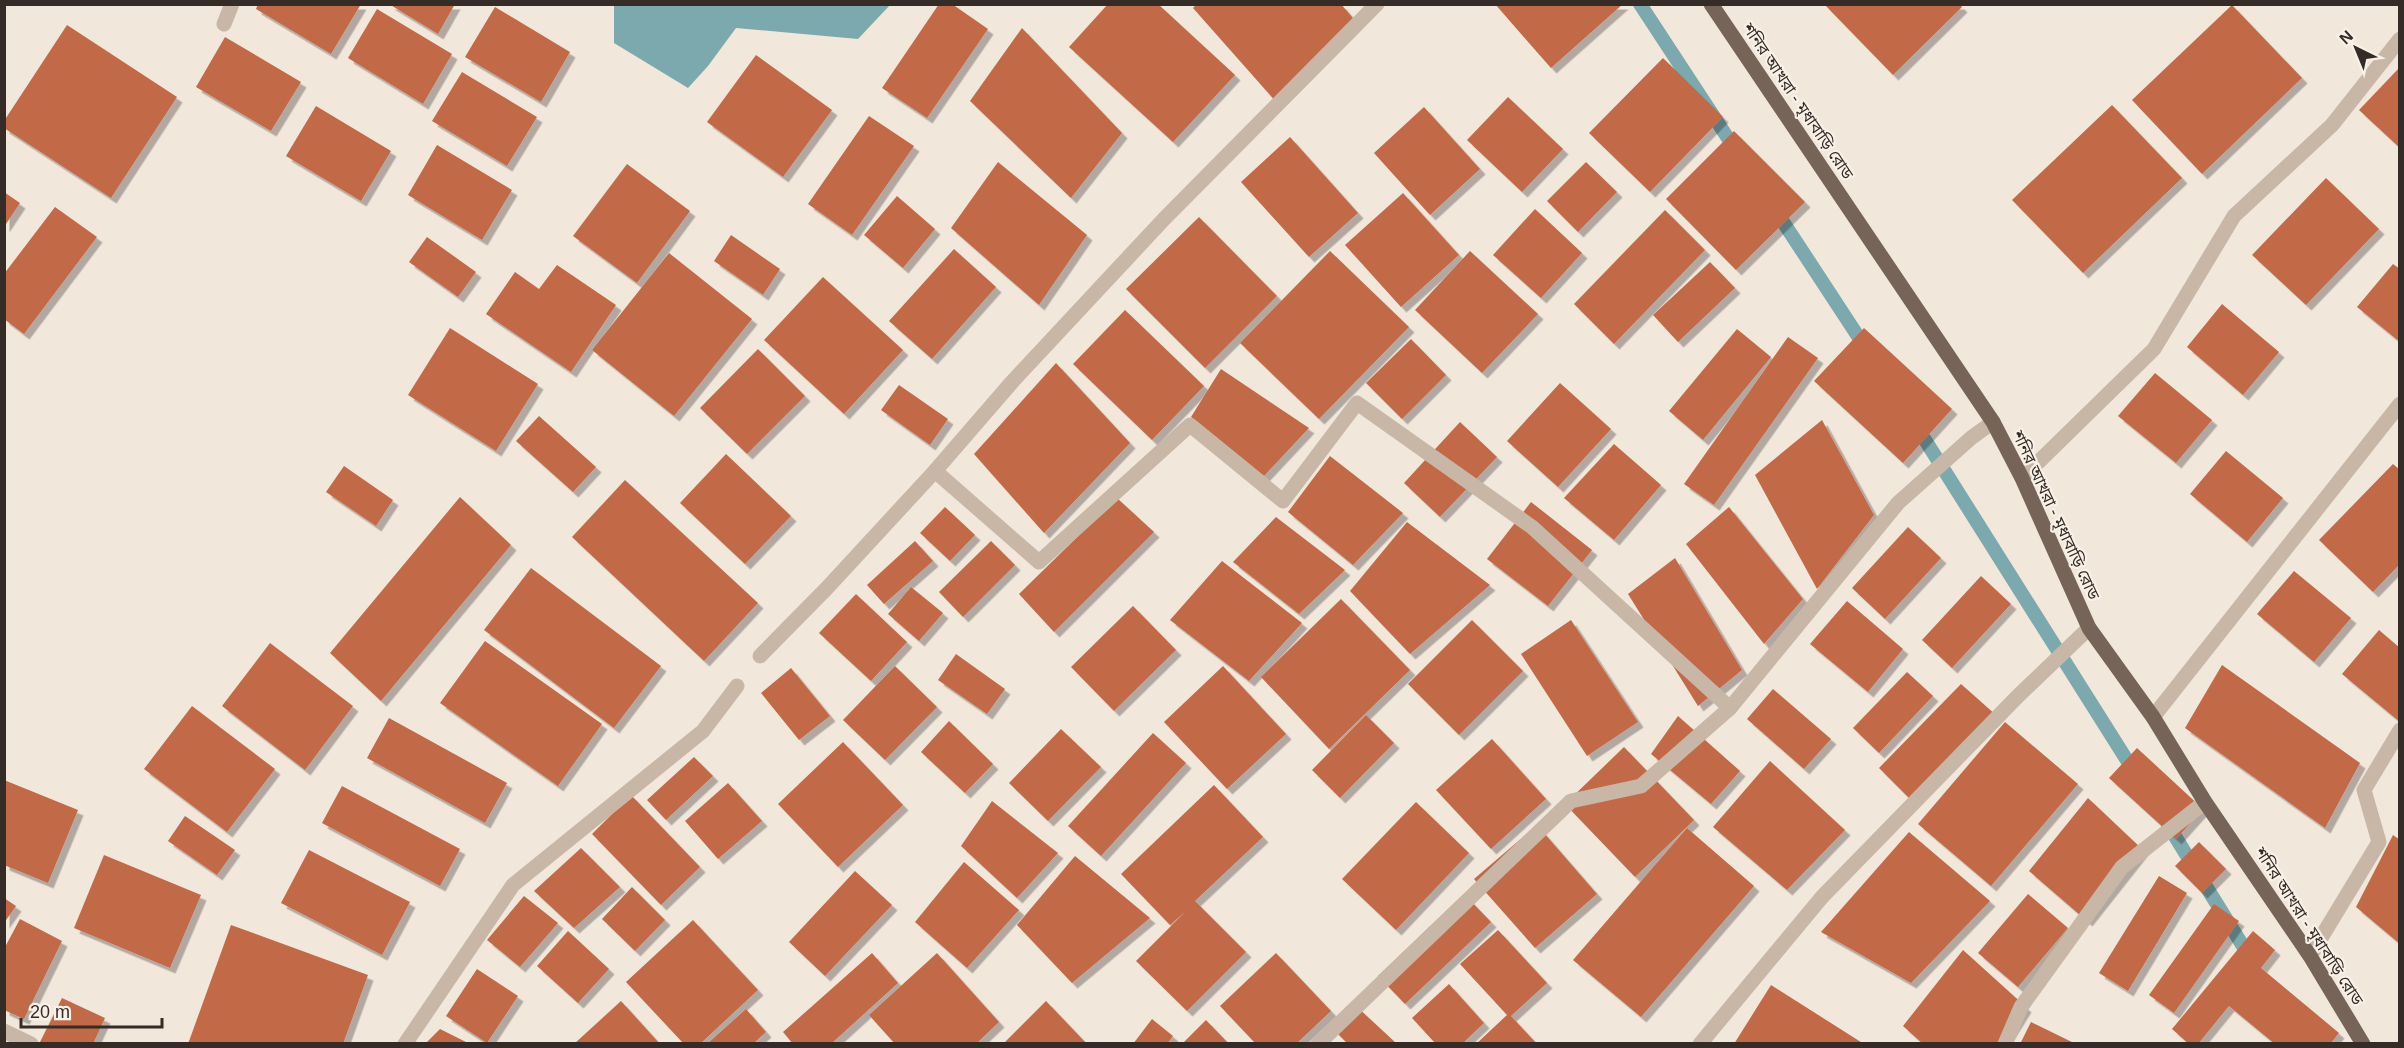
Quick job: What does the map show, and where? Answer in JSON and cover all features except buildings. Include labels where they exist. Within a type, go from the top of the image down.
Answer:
[{"type":"main road","name":"শনির আখরা - মৃধাবাড়ি রোড","points":[[1711,4],[1993,422],[2022,478],[2089,628],[2153,717],[2205,802],[2310,956],[2363,1044]]},
{"type":"street","points":[[224,24],[232,4]]},
{"type":"street","points":[[760,656],[827,588],[935,471],[1012,382],[1164,219],[1377,4]]},
{"type":"street","points":[[2022,478],[2154,349],[2234,216],[2332,125],[2400,39]]},
{"type":"street","points":[[935,471],[1039,562],[1190,425],[1283,501],[1357,403],[1532,527],[1730,708]]},
{"type":"street","points":[[2153,717],[2400,404]]},
{"type":"street","points":[[1318,1044],[1571,801],[1641,786],[1730,708],[1898,503],[1971,438],[1993,422]]},
{"type":"street","points":[[1700,1044],[1822,897],[2089,628]]},
{"type":"street","points":[[405,1044],[513,885],[703,731],[737,686]]},
{"type":"street","points":[[2310,956],[2379,842],[2364,790],[2400,730]]},
{"type":"street","points":[[2005,1044],[2021,1007],[2122,867],[2205,802]]},
{"type":"street","points":[[4,1031],[31,1044]]},
{"type":"water","points":[[614,4],[890,5],[858,39],[736,28],[708,66],[688,88],[614,43]]},
{"type":"waterway","points":[[1640,4],[1737,152]]},
{"type":"waterway","points":[[1774,208],[1867,350]]},
{"type":"waterway","points":[[1915,424],[2135,773]]},
{"type":"waterway","points":[[2168,825],[2251,959]]}]
